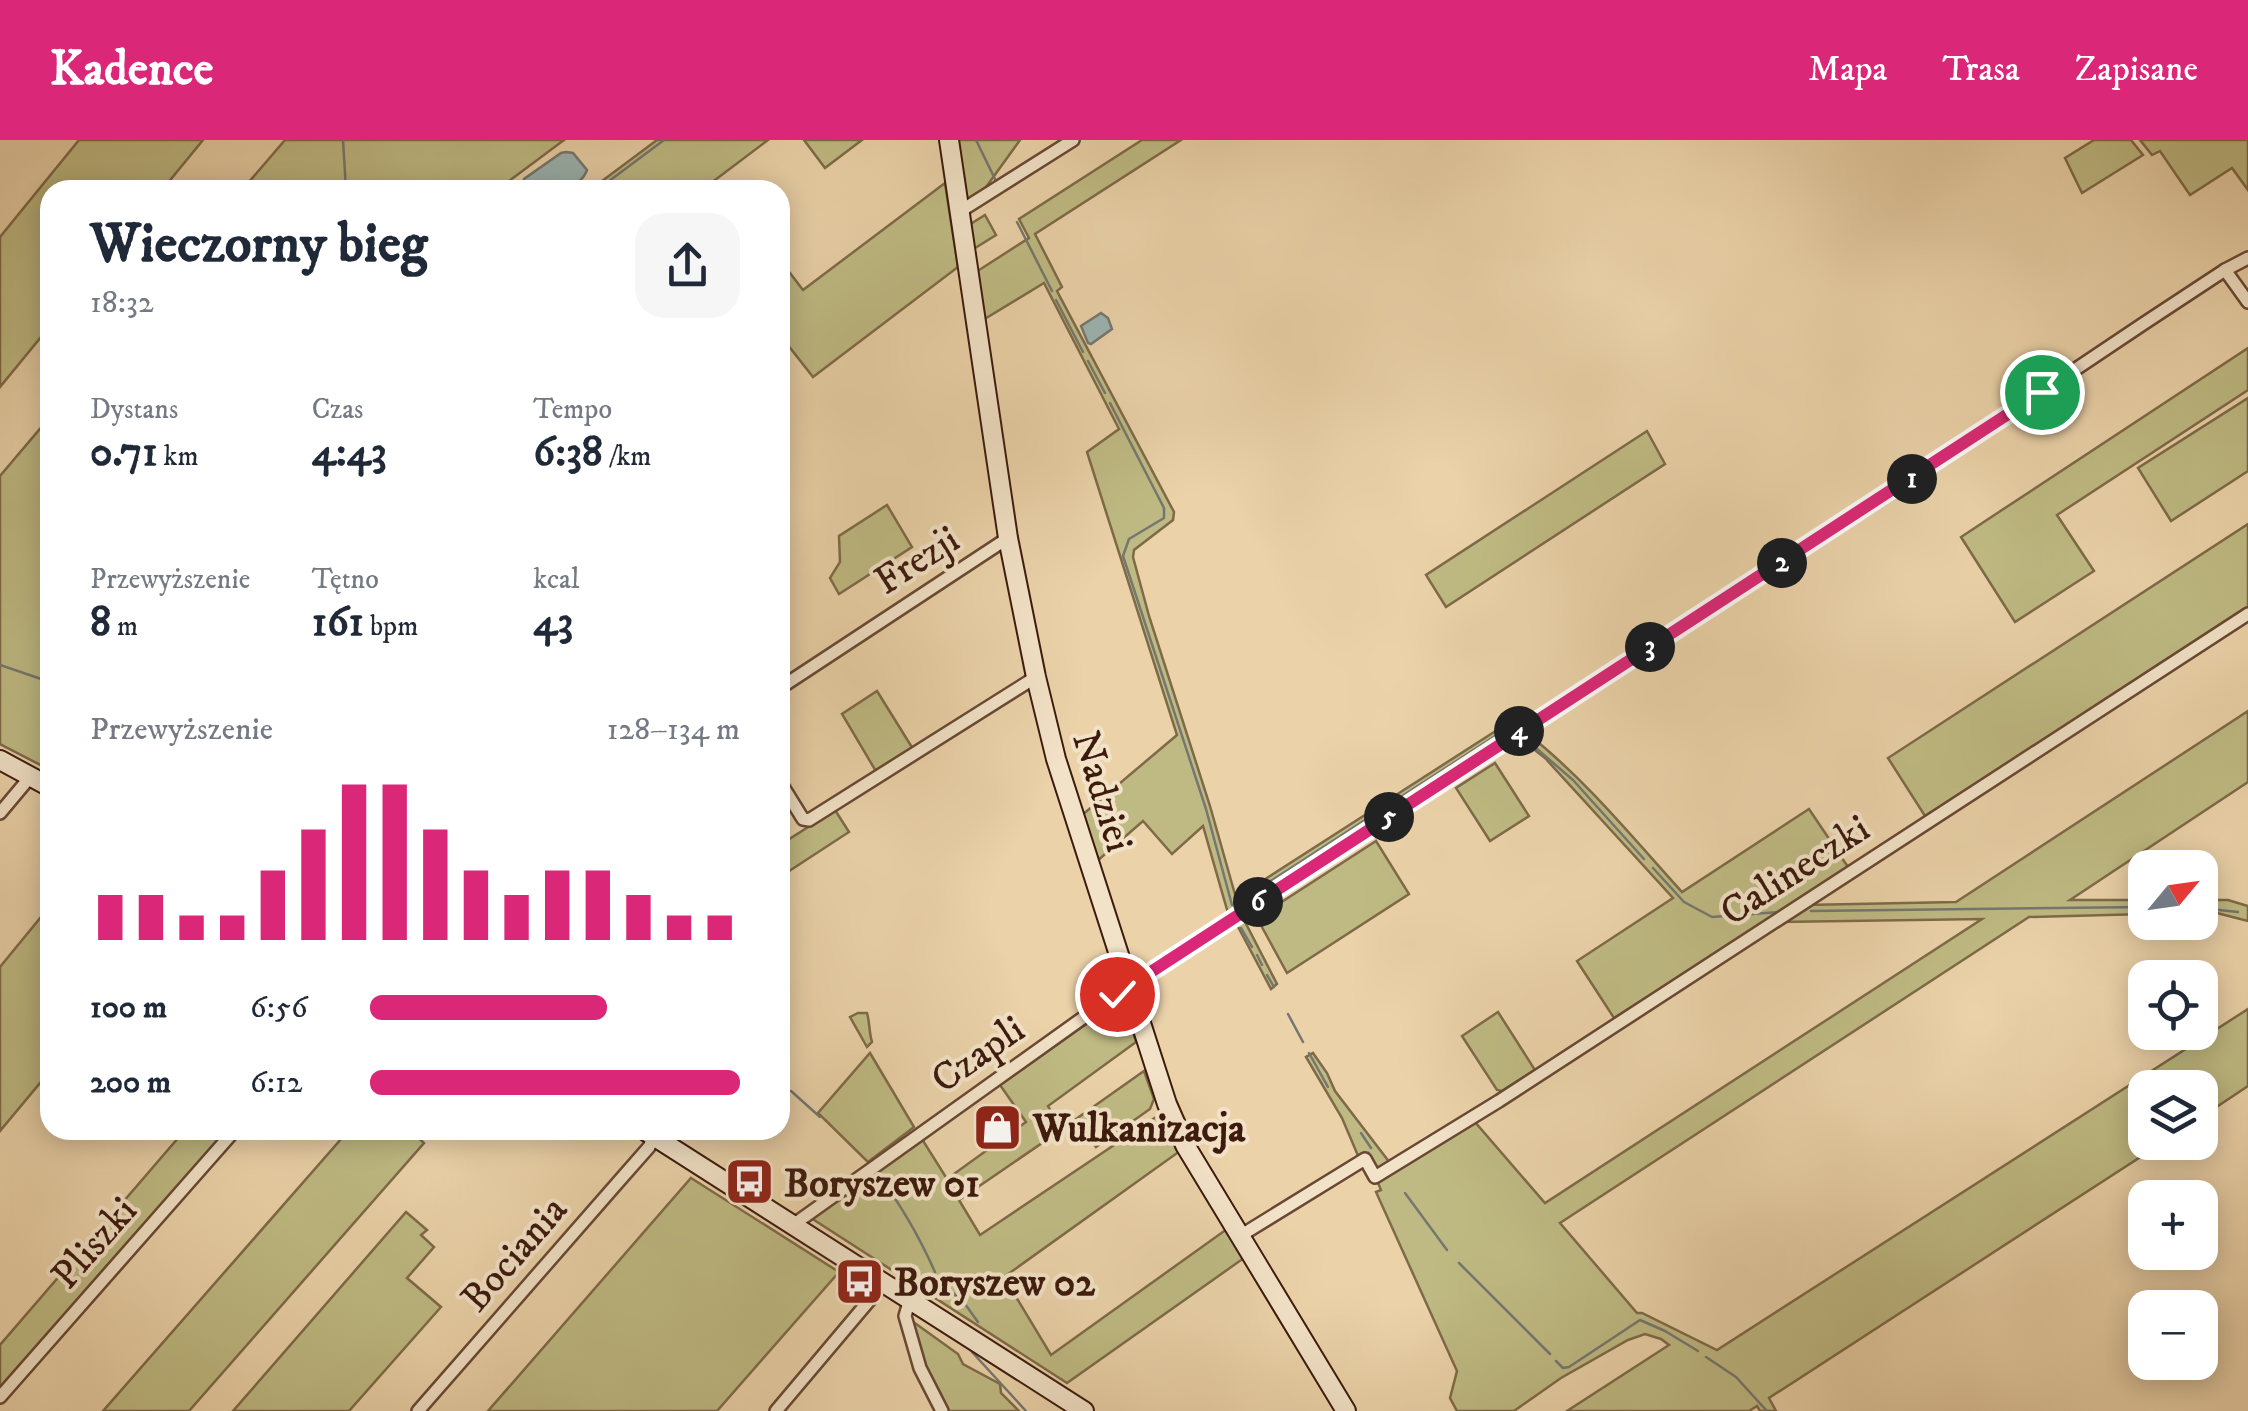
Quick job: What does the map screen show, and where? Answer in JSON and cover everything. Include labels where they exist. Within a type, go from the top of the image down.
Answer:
[{"type":"street","name":"Nadziei","points":[[949,140],[1008,538],[1056,760],[1171,1115],[1185,1145],[1346,1411]]},
{"type":"street","points":[[959,212],[1073,140]]},
{"type":"street","name":"Czapli","points":[[798,1222],[1129,985],[2248,258]]},
{"type":"street","points":[[2225,270],[2248,302]]},
{"type":"street","name":"Frezji","points":[[790,681],[1008,538]]},
{"type":"street","name":"Calineczki","points":[[1240,1236],[1365,1159],[1375,1177],[1499,1101],[2248,614]]},
{"type":"street","points":[[790,798],[803,819],[809,820],[1036,677]]},
{"type":"street","points":[[0,760],[40,781]]},
{"type":"street","points":[[0,814],[31,776]]},
{"type":"street","name":"Pliszki","points":[[0,1397],[226,1140]]},
{"type":"street","name":"Bociania","points":[[418,1411],[649,1147],[649,1140]]},
{"type":"street","points":[[661,1140],[798,1222],[884,1283],[1080,1408]]},
{"type":"street","points":[[776,1411],[884,1283]]},
{"type":"street","points":[[910,1299],[905,1316],[920,1368],[942,1411]]},
{"type":"shaded area","points":[[79,140],[203,140],[170,180],[46,180]]},
{"type":"shaded area","points":[[285,140],[564,140],[510,180],[251,180]]},
{"type":"shaded area","points":[[657,140],[768,140],[715,180],[603,180]]},
{"type":"shaded area","points":[[804,140],[862,140],[825,168]]},
{"type":"shaded area","points":[[957,140],[1020,140],[981,194],[967,204]]},
{"type":"shaded area","points":[[1142,140],[1181,140],[1035,234],[1062,287],[1057,291],[1174,512],[1173,520],[1134,550],[1133,557],[1238,905],[1228,913],[1203,826],[1172,854],[1143,821],[1096,862],[1081,816],[1177,735],[1087,452],[1119,429],[1044,283],[983,320],[976,272],[1029,238],[1019,219]]},
{"type":"shaded area","points":[[2094,140],[2131,140],[2143,155],[2082,193],[2065,158]]},
{"type":"shaded area","points":[[2140,140],[2248,140],[2248,190],[2232,168],[2190,195],[2160,151],[2152,155]]},
{"type":"shaded area","points":[[945,183],[958,267],[813,377],[790,348],[790,273],[803,290]]},
{"type":"shaded area","points":[[40,188],[40,338],[0,387],[0,237]]},
{"type":"shaded area","points":[[985,215],[996,235],[972,250],[969,225]]},
{"type":"shaded area","points":[[2248,348],[2248,390],[2057,515],[2094,571],[2015,622],[1961,537]]},
{"type":"shaded area","points":[[2248,398],[2248,471],[2171,521],[2138,468]]},
{"type":"shaded area","points":[[40,429],[40,765],[0,744],[0,476]]},
{"type":"shaded area","points":[[1647,431],[1665,464],[1446,607],[1426,575]]},
{"type":"shaded area","points":[[887,505],[912,547],[839,594],[830,578],[840,562],[839,536]]},
{"type":"shaded area","points":[[2248,524],[2248,610],[1925,816],[1888,758]]},
{"type":"shaded area","points":[[877,691],[913,749],[877,773],[842,714]]},
{"type":"shaded area","points":[[2248,711],[2248,782],[2145,850],[2128,850],[2128,862],[2070,900],[2128,900],[2128,914],[2029,917],[1560,1223],[1637,1313],[1717,1350],[2128,1086],[2128,1160],[2136,1160],[1769,1398],[1776,1411],[1760,1411],[1757,1406],[1749,1411],[1567,1411],[1669,1345],[1645,1334],[1561,1378],[1514,1411],[1457,1411],[1450,1398],[1457,1371],[1376,1192],[1381,1190],[1378,1183],[1474,1121],[1545,1203],[1982,919],[1778,922],[1804,905],[1956,902]]},
{"type":"shaded area","points":[[1505,725],[1512,726],[1248,900],[1245,892]]},
{"type":"shaded area","points":[[1528,734],[1589,790],[1682,892],[1809,809],[1850,870],[1614,1018],[1577,961],[1673,898],[1545,758],[1522,740]]},
{"type":"shaded area","points":[[1495,763],[1529,816],[1490,841],[1456,788]]},
{"type":"shaded area","points":[[835,810],[849,832],[790,870],[790,839]]},
{"type":"shaded area","points":[[1376,841],[1409,894],[1287,973],[1257,918]]},
{"type":"shaded area","points":[[2218,900],[2248,906],[2248,921],[2218,913]]},
{"type":"shaded area","points":[[40,918],[40,1083],[0,1131],[0,967]]},
{"type":"shaded area","points":[[1243,918],[1277,984],[1271,989],[1236,923]]},
{"type":"shaded area","points":[[1123,998],[1136,1042],[1048,1106],[1061,1130],[959,1200],[980,1235],[1159,1115],[1180,1151],[1004,1277],[1051,1355],[1227,1229],[1244,1258],[1067,1383],[811,1218],[922,1139],[947,1179],[1026,1122],[1000,1085]]},
{"type":"shaded area","points":[[2248,1009],[2248,1086],[2218,1106],[2218,1070],[2153,1070],[2184,1050],[2218,1050],[2218,1028]]},
{"type":"shaded area","points":[[1498,1012],[1535,1070],[1502,1091],[1497,1090],[1462,1036]]},
{"type":"shaded area","points":[[867,1013],[872,1042],[867,1047],[850,1017]]},
{"type":"shaded area","points":[[870,1053],[914,1127],[868,1162],[818,1113]]},
{"type":"shaded area","points":[[1313,1053],[1335,1091],[1390,1163],[1377,1168],[1368,1153],[1359,1158],[1342,1118],[1306,1057]]},
{"type":"shaded area","points":[[1144,1071],[1154,1099],[1150,1109],[1096,1147],[1076,1119]]},
{"type":"shaded area","points":[[176,1140],[220,1140],[0,1392],[0,1345]]},
{"type":"shaded area","points":[[340,1140],[424,1143],[189,1411],[103,1411]]},
{"type":"shaded area","points":[[691,1178],[839,1272],[717,1411],[488,1411]]},
{"type":"shaded area","points":[[406,1212],[427,1230],[421,1235],[434,1247],[407,1278],[441,1307],[349,1411],[233,1411]]},
{"type":"shaded area","points":[[912,1321],[958,1354],[963,1364],[1000,1384],[1001,1393],[1019,1411],[946,1411],[924,1364]]},
{"type":"water","points":[[561,153],[573,153],[587,170],[580,180],[524,180],[524,179]]},
{"type":"water","points":[[1101,313],[1112,329],[1088,343],[1081,326]]},
{"type":"waterway","points":[[343,140],[345,180]]},
{"type":"waterway","points":[[610,180],[664,140]]},
{"type":"waterway","points":[[976,140],[996,181]]},
{"type":"waterway","points":[[1017,222],[1052,291]]},
{"type":"waterway","points":[[1056,300],[1083,352]]},
{"type":"waterway","points":[[1088,361],[1105,393]]},
{"type":"waterway","points":[[1110,403],[1164,508],[1164,518],[1129,539],[1123,556],[1206,809],[1232,905]]},
{"type":"waterway","points":[[0,665],[40,679]]},
{"type":"waterway","points":[[1252,893],[1506,729]]},
{"type":"waterway","points":[[1529,742],[1573,780],[1644,859]]},
{"type":"waterway","points":[[1653,868],[1684,902],[1712,917],[1779,912]]},
{"type":"waterway","points":[[1811,911],[2128,907]]},
{"type":"waterway","points":[[2218,910],[2238,912]]},
{"type":"waterway","points":[[1241,928],[1252,947]]},
{"type":"waterway","points":[[1257,955],[1262,965]]},
{"type":"waterway","points":[[1267,975],[1274,987]]},
{"type":"waterway","points":[[1288,1014],[1303,1042]]},
{"type":"waterway","points":[[1309,1053],[1328,1087]]},
{"type":"waterway","points":[[791,1091],[820,1117]]},
{"type":"waterway","points":[[1361,1133],[1371,1148]]},
{"type":"waterway","points":[[876,1172],[909,1220],[935,1272]]},
{"type":"waterway","points":[[1405,1193],[1447,1250]]},
{"type":"waterway","points":[[1459,1263],[1550,1354]]},
{"type":"waterway","points":[[941,1282],[978,1322]]},
{"type":"waterway","points":[[1556,1361],[1563,1368],[1569,1367],[1640,1320],[1698,1351]]},
{"type":"waterway","points":[[972,1352],[1026,1411]]},
{"type":"waterway","points":[[1706,1357],[1736,1377],[1767,1411]]},
{"type":"place","name":"Wulkanizacja","points":[[998,1127]]},
{"type":"place","name":"Boryszew 01","points":[[749,1182]]},
{"type":"place","name":"Boryszew 02","points":[[859,1281]]},
{"type":"route","points":[[1117,994],[2042,392]]}]
